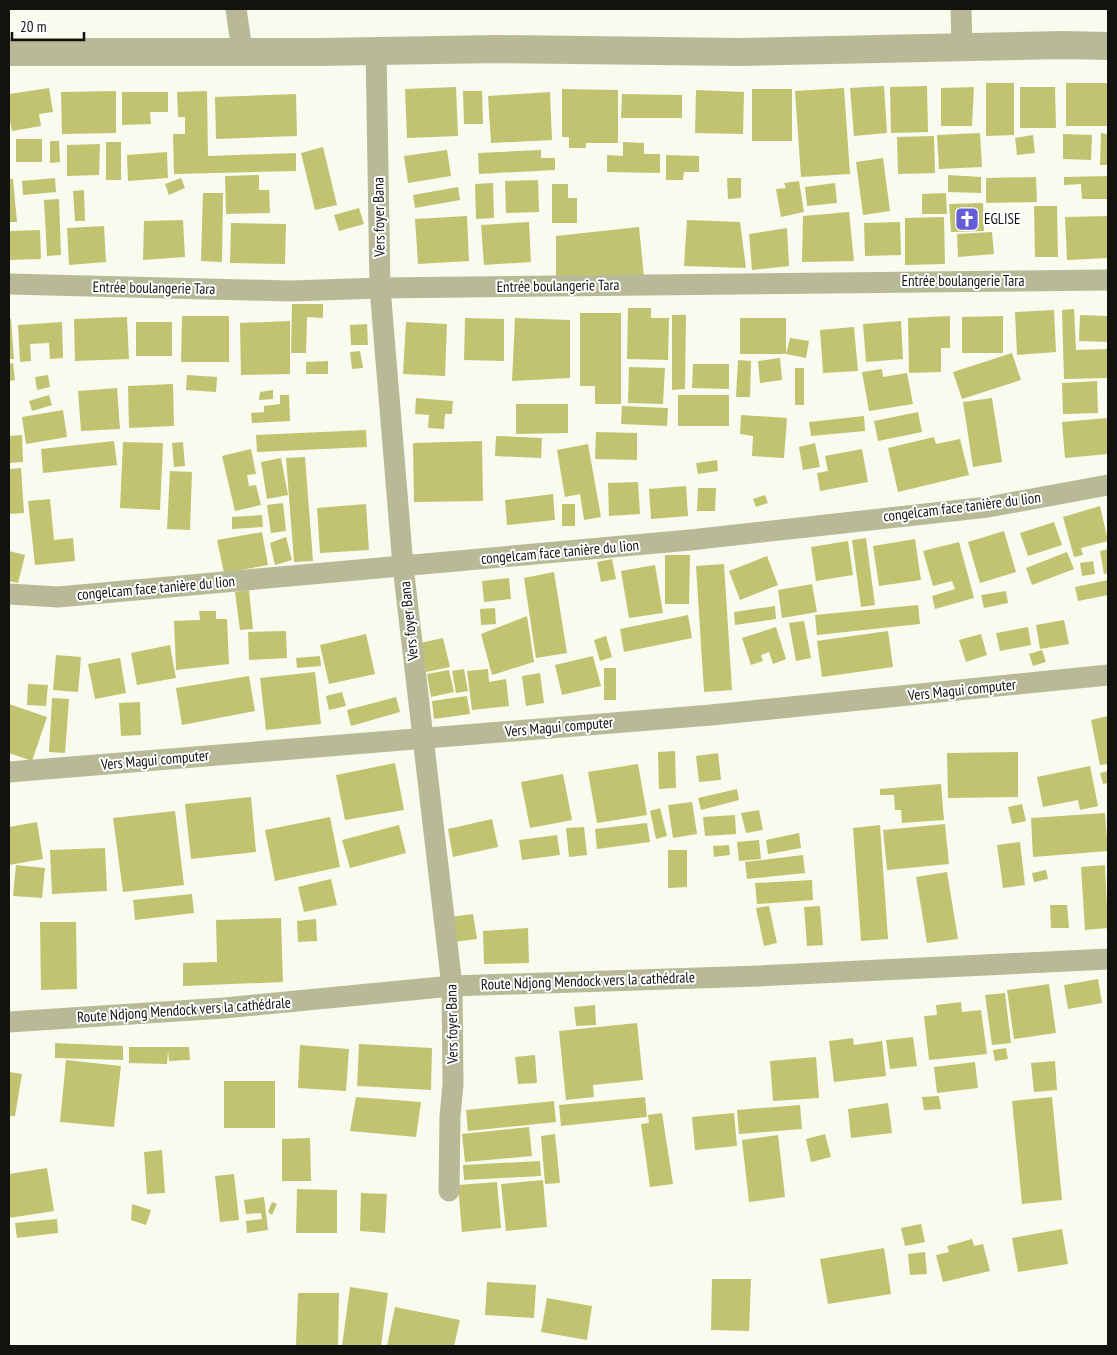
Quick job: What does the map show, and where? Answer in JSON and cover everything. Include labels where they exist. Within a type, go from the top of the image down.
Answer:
[{"type":"street","points":[[236,9],[242,50]]},
{"type":"street","points":[[961,9],[962,47]]},
{"type":"street","points":[[9,52],[242,50],[319,52],[376,50],[740,52],[1108,46]]},
{"type":"street","name":"Vers foyer Bana","points":[[376,50],[380,288],[403,566],[452,986],[453,1084],[450,1116],[449,1191]]},
{"type":"street","name":"Entrée boulangerie Tara","points":[[9,284],[290,291],[380,288],[1108,280]]},
{"type":"street","name":"congelcam face tanière du lion","points":[[9,594],[58,597],[690,540],[988,507],[1108,485]]},
{"type":"street","name":"Vers Magui computer","points":[[9,772],[711,715],[1108,675]]},
{"type":"street","name":"Route Ndjong Mendock vers la cathédrale","points":[[9,1022],[224,1008],[452,986],[979,967],[1108,959]]},
{"type":"building","points":[[986,83],[1014,83],[1014,135],[986,136]]},
{"type":"building","points":[[1066,83],[1108,83],[1108,126],[1066,126]]},
{"type":"building","points":[[884,86],[887,133],[854,136],[850,88]]},
{"type":"building","points":[[927,86],[928,132],[891,133],[890,87]]},
{"type":"building","points":[[456,87],[458,136],[407,138],[405,89]]},
{"type":"building","points":[[974,87],[972,126],[941,126],[941,88]]},
{"type":"building","points":[[1020,87],[1055,87],[1056,128],[1020,128]]},
{"type":"building","points":[[49,88],[53,112],[39,114],[41,126],[12,131],[9,116],[9,94]]},
{"type":"building","points":[[844,88],[850,174],[801,177],[795,91]]},
{"type":"building","points":[[562,89],[618,90],[618,143],[586,143],[586,148],[569,148],[569,137],[562,137]]},
{"type":"building","points":[[752,89],[792,89],[792,141],[752,141]]},
{"type":"building","points":[[696,90],[744,92],[743,134],[695,133]]},
{"type":"building","points":[[116,91],[116,133],[62,134],[61,92]]},
{"type":"building","points":[[207,91],[208,156],[296,153],[296,171],[174,174],[173,134],[185,134],[185,117],[178,117],[177,92]]},
{"type":"building","points":[[463,91],[482,91],[483,124],[464,124]]},
{"type":"building","points":[[122,92],[168,92],[168,112],[150,112],[151,124],[122,125]]},
{"type":"building","points":[[550,92],[552,140],[491,143],[488,96]]},
{"type":"building","points":[[296,94],[297,136],[216,139],[215,97]]},
{"type":"building","points":[[622,94],[682,95],[682,118],[621,118]]},
{"type":"building","points":[[980,133],[982,167],[939,169],[937,135]]},
{"type":"building","points":[[1101,133],[1108,134],[1108,165],[1100,165]]},
{"type":"building","points":[[1063,134],[1092,135],[1091,160],[1063,159]]},
{"type":"building","points":[[1033,135],[1035,153],[1017,155],[1015,138]]},
{"type":"building","points":[[934,136],[935,173],[898,174],[897,137]]},
{"type":"building","points":[[16,139],[42,139],[42,162],[16,162]]},
{"type":"building","points":[[50,141],[59,141],[60,162],[50,163]]},
{"type":"building","points":[[106,142],[121,142],[121,180],[106,180]]},
{"type":"building","points":[[623,142],[644,143],[644,154],[660,154],[660,173],[607,172],[607,155],[623,156]]},
{"type":"building","points":[[100,144],[99,175],[67,176],[67,145]]},
{"type":"building","points":[[323,147],[337,205],[315,210],[301,153]]},
{"type":"building","points":[[447,150],[451,176],[408,183],[404,156]]},
{"type":"building","points":[[541,150],[541,158],[555,158],[555,170],[479,174],[478,153]]},
{"type":"building","points":[[167,152],[168,178],[128,181],[127,155]]},
{"type":"building","points":[[666,155],[699,156],[699,172],[684,172],[683,180],[666,180]]},
{"type":"building","points":[[883,158],[890,211],[863,215],[856,162]]},
{"type":"building","points":[[259,175],[259,190],[269,190],[270,213],[226,214],[225,176]]},
{"type":"building","points":[[948,175],[981,177],[981,193],[948,192]]},
{"type":"building","points":[[1108,176],[1108,199],[1082,199],[1081,184],[1064,185],[1064,177]]},
{"type":"building","points":[[1036,177],[1037,202],[986,203],[986,178]]},
{"type":"building","points":[[55,178],[56,192],[23,195],[22,181]]},
{"type":"building","points":[[181,178],[185,188],[169,195],[165,184]]},
{"type":"building","points":[[727,178],[741,178],[741,198],[728,199]]},
{"type":"building","points":[[9,179],[13,179],[17,222],[9,222]]},
{"type":"building","points":[[538,180],[539,212],[506,213],[505,181]]},
{"type":"building","points":[[799,181],[804,212],[781,217],[776,189],[786,188],[784,183]]},
{"type":"building","points":[[493,183],[494,218],[476,219],[475,184]]},
{"type":"building","points":[[835,183],[837,203],[807,206],[805,187]]},
{"type":"building","points":[[552,184],[568,184],[568,198],[577,198],[577,223],[552,223]]},
{"type":"building","points":[[458,187],[460,200],[415,208],[413,195]]},
{"type":"building","points":[[84,190],[85,221],[75,221],[73,191]]},
{"type":"building","points":[[203,193],[223,193],[222,262],[201,261]]},
{"type":"building","points":[[946,193],[947,214],[922,214],[922,194]]},
{"type":"building","points":[[59,199],[61,255],[47,256],[44,200]]},
{"type":"building","name":"EGLISE","points":[[983,203],[984,231],[951,232],[949,204]]},
{"type":"building","points":[[1034,206],[1057,206],[1058,257],[1035,257]]},
{"type":"building","points":[[359,208],[364,224],[339,231],[334,215]]},
{"type":"building","points":[[849,212],[854,261],[802,262],[803,216]]},
{"type":"building","points":[[467,216],[469,261],[418,264],[415,219]]},
{"type":"building","points":[[1108,216],[1108,258],[1067,260],[1065,217]]},
{"type":"building","points":[[944,217],[945,264],[905,265],[905,218]]},
{"type":"building","points":[[183,220],[185,257],[143,260],[144,221]]},
{"type":"building","points":[[687,220],[740,222],[746,268],[684,266]]},
{"type":"building","points":[[529,222],[531,262],[484,265],[481,225]]},
{"type":"building","points":[[900,222],[901,255],[865,256],[864,223]]},
{"type":"building","points":[[231,223],[286,224],[285,264],[230,263]]},
{"type":"building","points":[[104,226],[106,262],[69,265],[67,228]]},
{"type":"building","points":[[639,227],[644,277],[556,279],[556,236]]},
{"type":"building","points":[[787,228],[789,266],[752,270],[749,234]]},
{"type":"building","points":[[40,230],[41,259],[9,260],[9,231]]},
{"type":"building","points":[[992,232],[994,254],[958,257],[957,234]]},
{"type":"building","points":[[292,304],[323,304],[323,318],[307,317],[306,353],[291,353]]},
{"type":"building","points":[[628,308],[651,308],[651,318],[669,318],[668,360],[627,359]]},
{"type":"building","points":[[1074,309],[1076,350],[1108,349],[1108,378],[1064,379],[1062,310]]},
{"type":"building","points":[[1054,310],[1056,352],[1017,355],[1015,312]]},
{"type":"building","points":[[580,313],[621,313],[621,404],[595,404],[595,386],[580,386]]},
{"type":"building","points":[[672,315],[686,315],[685,389],[672,390]]},
{"type":"building","points":[[1080,315],[1108,316],[1108,342],[1079,341]]},
{"type":"building","points":[[182,316],[229,316],[229,362],[181,362]]},
{"type":"building","points":[[950,316],[950,348],[941,348],[941,372],[909,373],[908,318]]},
{"type":"building","points":[[1003,316],[1003,353],[962,353],[962,317]]},
{"type":"building","points":[[127,317],[129,359],[75,361],[74,319]]},
{"type":"building","points":[[465,318],[504,319],[504,361],[464,360]]},
{"type":"building","points":[[515,318],[570,320],[570,378],[512,381]]},
{"type":"building","points":[[740,318],[786,318],[786,354],[740,354]]},
{"type":"building","points":[[9,319],[11,319],[14,359],[9,359]]},
{"type":"building","points":[[290,321],[290,374],[241,375],[240,323]]},
{"type":"building","points":[[901,321],[903,359],[866,362],[863,324]]},
{"type":"building","points":[[62,322],[63,358],[50,359],[49,343],[30,344],[31,361],[20,362],[18,325]]},
{"type":"building","points":[[136,322],[172,322],[172,356],[136,356]]},
{"type":"building","points":[[406,322],[447,324],[445,376],[403,374]]},
{"type":"building","points":[[367,324],[368,345],[351,345],[350,325]]},
{"type":"building","points":[[854,327],[858,371],[823,373],[820,330]]},
{"type":"building","points":[[790,338],[809,341],[806,358],[786,354]]},
{"type":"building","points":[[360,351],[363,368],[352,369],[350,352]]},
{"type":"building","points":[[1012,353],[1021,380],[962,399],[953,372]]},
{"type":"building","points":[[780,358],[782,380],[760,383],[758,361]]},
{"type":"building","points":[[738,360],[751,361],[750,397],[736,397]]},
{"type":"building","points":[[328,361],[328,374],[306,374],[306,362]]},
{"type":"building","points":[[13,363],[15,380],[9,381],[9,364]]},
{"type":"building","points":[[693,364],[729,364],[729,389],[692,388]]},
{"type":"building","points":[[629,367],[665,368],[663,404],[628,403]]},
{"type":"building","points":[[795,368],[804,368],[804,405],[795,405]]},
{"type":"building","points":[[882,369],[883,377],[907,373],[913,404],[869,411],[862,372]]},
{"type":"building","points":[[48,375],[50,387],[37,390],[35,377]]},
{"type":"building","points":[[187,375],[217,377],[216,392],[186,390]]},
{"type":"building","points":[[1097,381],[1098,413],[1063,414],[1062,383]]},
{"type":"building","points":[[173,384],[174,426],[129,428],[128,386]]},
{"type":"building","points":[[117,388],[120,429],[81,431],[78,391]]},
{"type":"building","points":[[273,390],[273,399],[259,400],[260,392]]},
{"type":"building","points":[[49,395],[52,405],[32,411],[29,401]]},
{"type":"building","points":[[280,395],[289,395],[290,421],[252,423],[251,413],[264,412],[264,406],[280,404]]},
{"type":"building","points":[[678,395],[729,395],[729,426],[678,426]]},
{"type":"building","points":[[416,398],[453,401],[452,414],[445,414],[444,429],[428,428],[429,415],[415,414]]},
{"type":"building","points":[[992,398],[1002,462],[973,467],[963,402]]},
{"type":"building","points":[[516,404],[568,404],[568,433],[516,434]]},
{"type":"building","points":[[622,406],[668,408],[667,426],[621,424]]},
{"type":"building","points":[[63,410],[67,437],[26,444],[22,417]]},
{"type":"building","points":[[918,412],[922,432],[878,441],[874,421]]},
{"type":"building","points":[[741,415],[787,418],[784,458],[752,456],[753,436],[740,434]]},
{"type":"building","points":[[864,416],[865,431],[811,436],[809,422]]},
{"type":"building","points":[[1108,418],[1108,454],[1065,458],[1062,422]]},
{"type":"building","points":[[366,430],[367,447],[257,452],[256,435]]},
{"type":"building","points":[[596,432],[637,433],[637,460],[595,459]]},
{"type":"building","points":[[22,435],[23,462],[9,463],[9,436]]},
{"type":"building","points":[[496,436],[542,438],[541,458],[495,456]]},
{"type":"building","points":[[934,437],[936,444],[960,439],[969,475],[898,492],[888,448]]},
{"type":"building","points":[[114,441],[117,465],[43,473],[41,449]]},
{"type":"building","points":[[482,441],[483,501],[414,502],[413,443]]},
{"type":"building","points":[[123,442],[163,443],[160,510],[120,508]]},
{"type":"building","points":[[183,442],[185,466],[174,467],[172,443]]},
{"type":"building","points":[[815,443],[820,467],[803,470],[799,447]]},
{"type":"building","points":[[588,444],[601,517],[584,520],[580,494],[565,497],[557,450]]},
{"type":"building","points":[[251,449],[256,474],[247,475],[249,486],[256,485],[261,505],[235,511],[222,456]]},
{"type":"building","points":[[862,449],[868,482],[820,491],[817,473],[828,471],[825,456]]},
{"type":"building","points":[[305,457],[313,561],[294,562],[286,458]]},
{"type":"building","points":[[281,458],[288,495],[267,499],[261,462]]},
{"type":"building","points":[[717,460],[718,471],[698,474],[696,463]]},
{"type":"building","points":[[21,468],[24,513],[9,514],[9,469]]},
{"type":"building","points":[[170,471],[192,472],[190,530],[167,529]]},
{"type":"building","points":[[638,482],[640,514],[609,516],[608,483]]},
{"type":"building","points":[[686,486],[688,516],[651,519],[649,489]]},
{"type":"building","points":[[698,488],[716,488],[715,511],[697,511]]},
{"type":"building","points":[[553,494],[555,520],[507,525],[505,500]]},
{"type":"building","points":[[765,495],[768,503],[756,507],[753,499]]},
{"type":"building","points":[[50,499],[54,540],[73,538],[75,561],[35,565],[28,501]]},
{"type":"building","points":[[283,503],[286,531],[271,533],[267,505]]},
{"type":"building","points":[[366,504],[369,550],[320,553],[317,508]]},
{"type":"building","points":[[562,504],[575,504],[575,526],[562,526]]},
{"type":"building","points":[[1100,506],[1108,541],[1081,548],[1083,555],[1074,557],[1063,517]]},
{"type":"building","points":[[262,515],[263,527],[232,529],[232,517]]},
{"type":"building","points":[[1054,522],[1062,545],[1028,556],[1020,533]]},
{"type":"building","points":[[1004,531],[1016,572],[980,583],[968,542]]},
{"type":"building","points":[[262,532],[268,565],[224,573],[217,540]]},
{"type":"building","points":[[286,537],[292,560],[275,565],[270,543]]},
{"type":"building","points":[[866,538],[875,605],[861,607],[852,540]]},
{"type":"building","points":[[915,539],[921,580],[879,586],[873,546]]},
{"type":"building","points":[[848,541],[853,575],[816,581],[811,547]]},
{"type":"building","points":[[959,542],[974,598],[935,609],[932,596],[955,589],[952,581],[933,586],[923,551]]},
{"type":"building","points":[[1108,549],[1108,573],[1104,574],[1100,551]]},
{"type":"building","points":[[9,551],[25,555],[18,583],[9,581]]},
{"type":"building","points":[[1067,552],[1074,569],[1032,585],[1026,568]]},
{"type":"building","points":[[665,555],[690,555],[689,604],[665,604]]},
{"type":"building","points":[[767,556],[778,585],[740,600],[729,571]]},
{"type":"building","points":[[612,559],[616,579],[601,582],[597,562]]},
{"type":"building","points":[[1093,561],[1095,574],[1082,576],[1080,563]]},
{"type":"building","points":[[724,564],[732,690],[704,692],[696,566]]},
{"type":"building","points":[[655,565],[663,613],[629,618],[621,571]]},
{"type":"building","points":[[554,572],[567,653],[536,658],[524,578]]},
{"type":"building","points":[[509,578],[511,599],[484,602],[482,581]]},
{"type":"building","points":[[1108,580],[1108,595],[1078,601],[1075,587]]},
{"type":"building","points":[[812,584],[817,612],[782,618],[778,590]]},
{"type":"building","points":[[249,590],[253,629],[240,630],[235,592]]},
{"type":"building","points":[[1006,591],[1008,603],[984,608],[981,595]]},
{"type":"building","points":[[918,605],[920,624],[817,635],[815,615]]},
{"type":"building","points":[[775,606],[776,619],[735,625],[734,612]]},
{"type":"building","points":[[495,608],[496,624],[481,625],[480,609]]},
{"type":"building","points":[[199,611],[216,611],[216,619],[227,619],[229,664],[176,670],[174,621],[200,620]]},
{"type":"building","points":[[688,615],[692,638],[624,652],[620,629]]},
{"type":"building","points":[[527,616],[534,662],[492,675],[481,634]]},
{"type":"building","points":[[1064,620],[1069,644],[1040,649],[1036,625]]},
{"type":"building","points":[[804,621],[811,658],[796,661],[789,623]]},
{"type":"building","points":[[776,627],[786,659],[773,664],[769,652],[761,655],[763,661],[751,665],[742,638]]},
{"type":"building","points":[[1028,627],[1031,645],[1000,651],[996,633]]},
{"type":"building","points":[[286,631],[287,658],[249,660],[248,632]]},
{"type":"building","points":[[888,631],[893,667],[822,677],[817,641]]},
{"type":"building","points":[[366,634],[375,674],[329,684],[320,645]]},
{"type":"building","points":[[981,634],[987,655],[966,662],[959,640]]},
{"type":"building","points":[[606,636],[612,657],[600,661],[594,640]]},
{"type":"building","points":[[443,638],[450,667],[426,672],[420,643]]},
{"type":"building","points":[[170,645],[176,678],[137,685],[131,653]]},
{"type":"building","points":[[1042,650],[1046,662],[1033,666],[1029,654]]},
{"type":"building","points":[[56,655],[81,657],[78,692],[53,690]]},
{"type":"building","points":[[320,656],[321,666],[297,668],[296,658]]},
{"type":"building","points":[[593,656],[601,686],[562,695],[555,665]]},
{"type":"building","points":[[120,658],[126,693],[95,699],[88,664]]},
{"type":"building","points":[[604,668],[616,668],[616,700],[604,700]]},
{"type":"building","points":[[464,669],[468,691],[456,693],[452,671]]},
{"type":"building","points":[[488,669],[489,682],[506,679],[509,706],[472,710],[467,671]]},
{"type":"building","points":[[449,670],[454,692],[431,697],[427,674]]},
{"type":"building","points":[[315,672],[321,724],[266,730],[260,678]]},
{"type":"building","points":[[540,673],[544,703],[526,706],[522,676]]},
{"type":"building","points":[[249,676],[255,711],[182,725],[176,688]]},
{"type":"building","points":[[28,684],[48,685],[46,706],[27,705]]},
{"type":"building","points":[[342,692],[346,706],[329,710],[326,696]]},
{"type":"building","points":[[467,696],[470,714],[434,719],[432,701]]},
{"type":"building","points":[[396,697],[400,712],[351,726],[347,710]]},
{"type":"building","points":[[52,698],[69,699],[65,753],[49,752]]},
{"type":"building","points":[[140,702],[141,735],[121,736],[119,703]]},
{"type":"building","points":[[9,704],[47,717],[32,761],[9,753]]},
{"type":"building","points":[[1108,716],[1108,764],[1100,765],[1091,720]]},
{"type":"building","points":[[675,751],[676,788],[659,789],[658,752]]},
{"type":"building","points":[[1018,752],[1018,797],[948,798],[947,753]]},
{"type":"building","points":[[718,753],[721,780],[699,782],[696,756]]},
{"type":"building","points":[[395,763],[404,810],[345,820],[336,775]]},
{"type":"building","points":[[638,764],[647,815],[597,823],[588,772]]},
{"type":"building","points":[[1090,766],[1098,806],[1080,810],[1078,800],[1043,807],[1037,777]]},
{"type":"building","points":[[1108,771],[1108,783],[1103,784],[1100,773]]},
{"type":"building","points":[[563,774],[572,820],[530,828],[521,782]]},
{"type":"building","points":[[941,784],[944,820],[902,823],[901,810],[895,810],[894,795],[880,795],[880,789]]},
{"type":"building","points":[[737,789],[739,800],[701,810],[698,798]]},
{"type":"building","points":[[251,797],[256,852],[191,859],[185,804]]},
{"type":"building","points":[[692,802],[697,834],[673,838],[668,805]]},
{"type":"building","points":[[1022,804],[1026,821],[1012,824],[1008,807]]},
{"type":"building","points":[[660,808],[667,836],[656,839],[650,811]]},
{"type":"building","points":[[759,810],[763,830],[746,833],[741,813]]},
{"type":"building","points":[[175,811],[184,885],[123,892],[113,818]]},
{"type":"building","points":[[1105,813],[1108,851],[1033,857],[1031,818]]},
{"type":"building","points":[[735,815],[736,834],[705,836],[703,817]]},
{"type":"building","points":[[330,817],[340,867],[275,881],[265,830]]},
{"type":"building","points":[[492,819],[498,847],[453,857],[448,829]]},
{"type":"building","points":[[37,822],[43,859],[9,865],[9,827]]},
{"type":"building","points":[[647,823],[650,842],[597,849],[595,829]]},
{"type":"building","points":[[945,824],[949,864],[887,870],[883,830]]},
{"type":"building","points":[[399,825],[406,853],[350,868],[342,840]]},
{"type":"building","points":[[880,825],[888,939],[861,941],[853,828]]},
{"type":"building","points":[[584,827],[587,855],[569,857],[566,828]]},
{"type":"building","points":[[799,833],[801,848],[768,854],[766,840]]},
{"type":"building","points":[[557,835],[560,855],[522,860],[519,840]]},
{"type":"building","points":[[759,840],[761,859],[739,861],[737,842]]},
{"type":"building","points":[[1020,842],[1025,885],[1003,888],[997,845]]},
{"type":"building","points":[[729,845],[730,855],[714,857],[713,846]]},
{"type":"building","points":[[105,848],[107,891],[52,894],[50,850]]},
{"type":"building","points":[[668,850],[687,850],[687,887],[668,888]]},
{"type":"building","points":[[803,855],[805,873],[747,879],[745,862]]},
{"type":"building","points":[[16,865],[45,868],[42,898],[13,896]]},
{"type":"building","points":[[1105,865],[1108,928],[1085,930],[1081,867]]},
{"type":"building","points":[[1046,870],[1048,879],[1034,882],[1032,873]]},
{"type":"building","points":[[947,872],[958,939],[927,943],[916,877]]},
{"type":"building","points":[[331,879],[337,905],[304,912],[298,887]]},
{"type":"building","points":[[812,880],[813,900],[757,904],[755,883]]},
{"type":"building","points":[[192,894],[194,913],[135,920],[133,900]]},
{"type":"building","points":[[1050,905],[1067,905],[1069,928],[1051,928]]},
{"type":"building","points":[[769,906],[777,943],[764,946],[756,908]]},
{"type":"building","points":[[820,906],[823,945],[807,946],[804,907]]},
{"type":"building","points":[[473,914],[477,939],[453,942],[450,917]]},
{"type":"building","points":[[281,918],[283,982],[183,986],[183,963],[217,962],[216,920]]},
{"type":"building","points":[[316,919],[317,941],[298,942],[297,921]]},
{"type":"building","points":[[40,922],[76,922],[77,989],[41,990]]},
{"type":"building","points":[[528,928],[529,963],[484,964],[483,931]]},
{"type":"building","points":[[1098,979],[1102,1003],[1068,1009],[1064,985]]},
{"type":"building","points":[[1049,984],[1056,1033],[1014,1039],[1007,990]]},
{"type":"building","points":[[1005,993],[1011,1043],[992,1045],[985,995]]},
{"type":"building","points":[[961,1002],[962,1012],[981,1010],[987,1054],[929,1060],[924,1016],[937,1015],[936,1005]]},
{"type":"building","points":[[595,1005],[596,1025],[576,1026],[574,1007]]},
{"type":"building","points":[[637,1023],[643,1080],[593,1085],[594,1097],[566,1100],[559,1031]]},
{"type":"building","points":[[913,1037],[917,1066],[890,1069],[886,1040]]},
{"type":"building","points":[[853,1038],[854,1045],[882,1041],[886,1076],[834,1082],[829,1041]]},
{"type":"building","points":[[55,1043],[123,1046],[123,1060],[55,1058]]},
{"type":"building","points":[[359,1044],[432,1048],[431,1090],[357,1086]]},
{"type":"building","points":[[300,1045],[349,1049],[346,1091],[298,1088]]},
{"type":"building","points":[[129,1047],[189,1047],[190,1060],[169,1061],[168,1051],[167,1064],[129,1063]]},
{"type":"building","points":[[1006,1048],[1008,1059],[995,1061],[993,1050]]},
{"type":"building","points":[[535,1055],[537,1083],[518,1084],[515,1057]]},
{"type":"building","points":[[816,1057],[819,1098],[773,1101],[770,1061]]},
{"type":"building","points":[[66,1060],[121,1066],[114,1127],[60,1122]]},
{"type":"building","points":[[1055,1061],[1057,1090],[1034,1092],[1031,1063]]},
{"type":"building","points":[[975,1062],[978,1088],[937,1093],[934,1067]]},
{"type":"building","points":[[9,1072],[22,1074],[15,1116],[9,1116]]},
{"type":"building","points":[[224,1081],[275,1081],[275,1128],[224,1128]]},
{"type":"building","points":[[939,1096],[941,1109],[924,1110],[922,1097]]},
{"type":"building","points":[[356,1097],[421,1102],[416,1137],[350,1131]]},
{"type":"building","points":[[645,1097],[647,1117],[561,1126],[559,1105]]},
{"type":"building","points":[[1052,1097],[1062,1200],[1022,1204],[1012,1101]]},
{"type":"building","points":[[554,1101],[556,1122],[468,1131],[466,1110]]},
{"type":"building","points":[[888,1103],[892,1133],[851,1138],[848,1109]]},
{"type":"building","points":[[800,1105],[802,1129],[739,1134],[737,1110]]},
{"type":"building","points":[[662,1113],[673,1184],[650,1187],[641,1124],[649,1123],[648,1115]]},
{"type":"building","points":[[734,1113],[737,1146],[695,1150],[692,1117]]},
{"type":"building","points":[[529,1127],[532,1156],[465,1162],[462,1134]]},
{"type":"building","points":[[555,1134],[560,1183],[545,1184],[541,1136]]},
{"type":"building","points":[[825,1134],[831,1157],[811,1162],[806,1139]]},
{"type":"building","points":[[778,1135],[785,1197],[749,1202],[742,1140]]},
{"type":"building","points":[[310,1138],[311,1181],[282,1181],[282,1139]]},
{"type":"building","points":[[162,1150],[165,1193],[147,1194],[144,1152]]},
{"type":"building","points":[[540,1161],[541,1176],[464,1180],[463,1165]]},
{"type":"building","points":[[47,1168],[54,1211],[9,1218],[9,1174]]},
{"type":"building","points":[[234,1174],[239,1220],[220,1222],[215,1176]]},
{"type":"building","points":[[543,1180],[547,1227],[506,1231],[501,1184]]},
{"type":"building","points":[[497,1182],[501,1228],[462,1232],[458,1185]]},
{"type":"building","points":[[297,1189],[337,1190],[337,1233],[296,1233]]},
{"type":"building","points":[[361,1193],[387,1194],[385,1233],[360,1231]]},
{"type":"building","points":[[264,1197],[268,1230],[247,1233],[246,1221],[262,1219],[261,1213],[246,1214],[244,1200]]},
{"type":"building","points":[[272,1202],[277,1204],[272,1215],[268,1212]]},
{"type":"building","points":[[132,1204],[151,1210],[146,1225],[131,1220]]},
{"type":"building","points":[[57,1219],[58,1233],[17,1238],[15,1223]]},
{"type":"building","points":[[921,1224],[925,1242],[905,1246],[901,1228]]},
{"type":"building","points":[[1062,1229],[1068,1264],[1018,1272],[1012,1238]]},
{"type":"building","points":[[972,1239],[974,1246],[983,1244],[990,1271],[943,1282],[936,1255],[949,1252],[947,1246]]},
{"type":"building","points":[[884,1248],[891,1294],[828,1304],[820,1259]]},
{"type":"building","points":[[925,1252],[927,1274],[910,1275],[908,1254]]},
{"type":"building","points":[[712,1279],[751,1279],[749,1331],[711,1330]]},
{"type":"building","points":[[487,1282],[536,1285],[534,1318],[485,1315]]},
{"type":"building","points":[[350,1287],[388,1293],[381,1346],[342,1346]]},
{"type":"building","points":[[298,1293],[339,1293],[338,1346],[296,1345]]},
{"type":"building","points":[[547,1298],[592,1306],[587,1340],[541,1332]]},
{"type":"building","points":[[395,1307],[460,1320],[454,1346],[387,1346]]},
{"type":"place","name":"EGLISE","points":[[967,219]]}]
